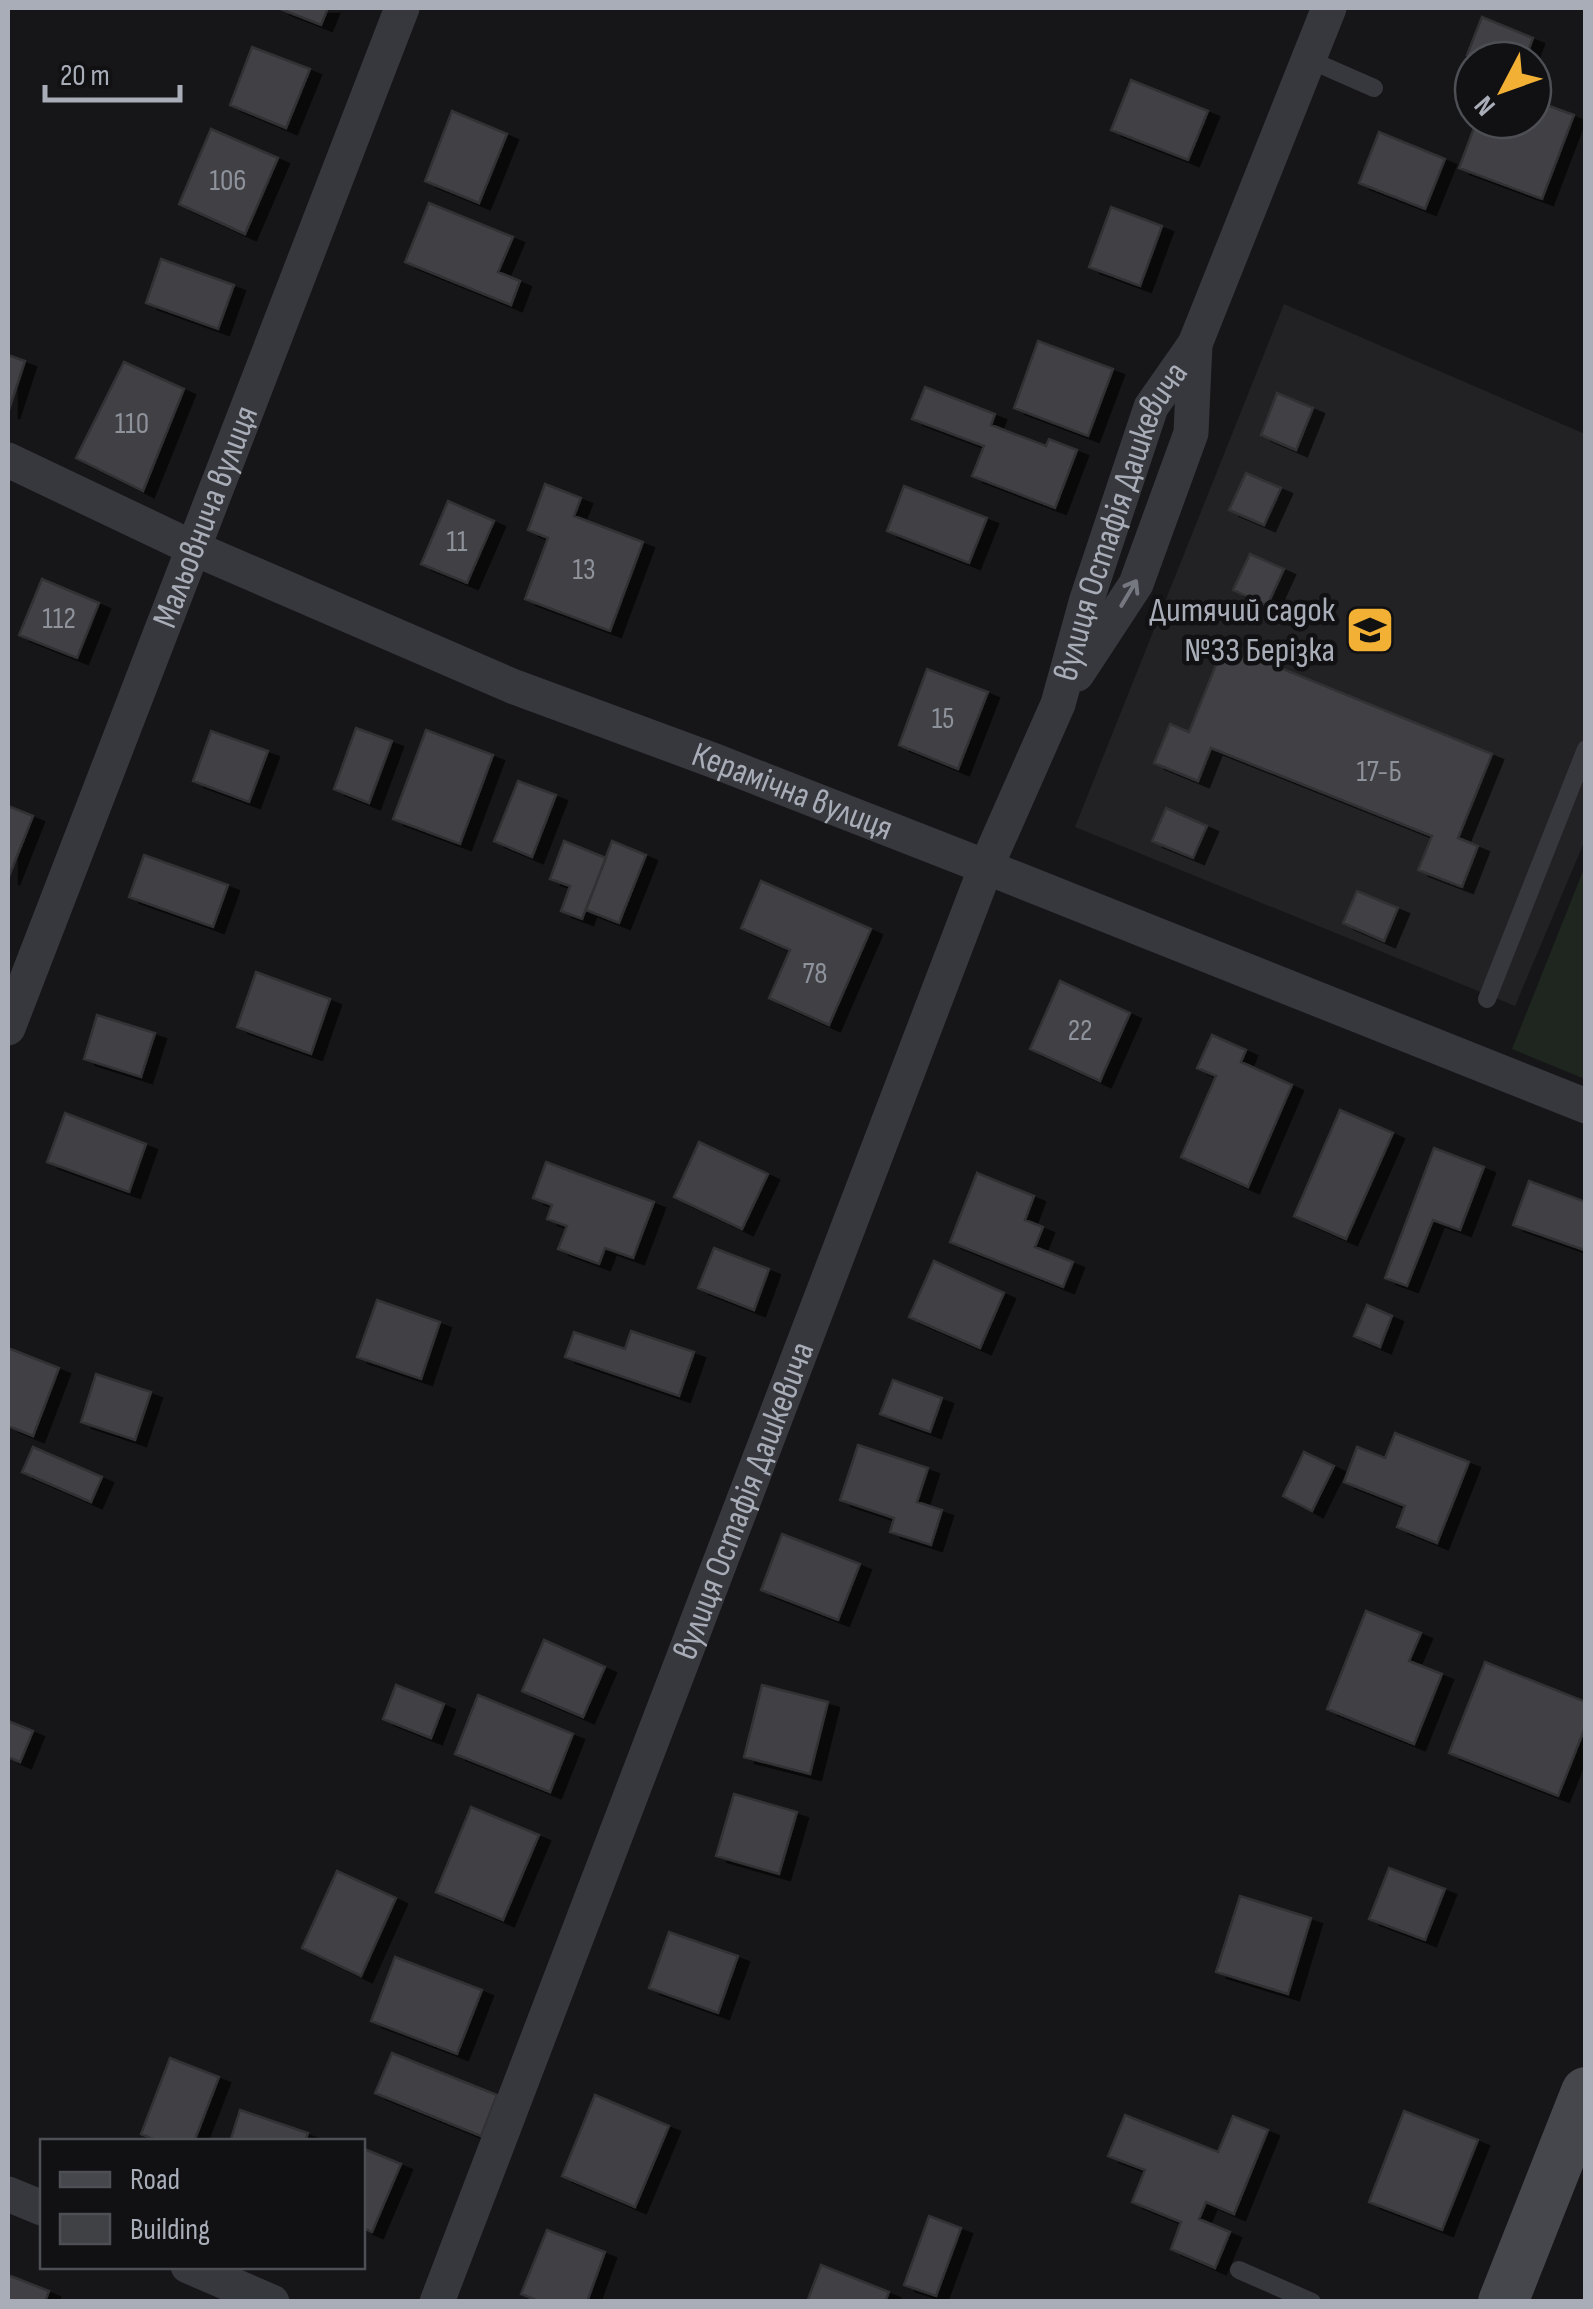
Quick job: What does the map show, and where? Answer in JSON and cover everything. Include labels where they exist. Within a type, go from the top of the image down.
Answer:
[{"type":"street","name":"Мальовнича вулиця","points":[[8,1028],[402,8]]},
{"type":"street","name":"вулиця Остафія Дашкевича","points":[[437,2302],[986,867],[1058,704],[1136,584],[1191,432],[1195,344],[1328,8]]},
{"type":"street","name":"Керамічна вулиця","points":[[8,460],[193,548],[512,686],[715,761],[1586,1106]]},
{"type":"street","points":[[1503,2302],[1586,2092]]},
{"type":"street","points":[[8,2194],[40,2207]]},
{"type":"street","points":[[195,2269],[272,2302]]},
{"type":"lane","points":[[1308,59],[1374,88]]},
{"type":"lane","points":[[1487,999],[1586,748]]},
{"type":"lane","points":[[1239,2270],[1312,2302]]},
{"type":"shaded area","name":"Дитячий садок №33 Берізка","points":[[1284,304],[1585,434],[1585,840],[1515,1006],[1075,827]]},
{"type":"shaded area","points":[[1585,866],[1585,1079],[1512,1049]]},
{"type":"building","points":[[278,8],[328,8],[321,25]]},
{"type":"building","points":[[1482,17],[1533,38],[1532,40],[1473,40]]},
{"type":"building","points":[[252,47],[310,69],[286,128],[230,105]]},
{"type":"building","points":[[1131,80],[1208,111],[1188,160],[1111,130]]},
{"type":"building","points":[[1553,107],[1574,115],[1542,199],[1459,168],[1470,140],[1553,140]]},
{"type":"building","points":[[452,111],[507,134],[479,203],[425,181]]},
{"type":"building","points":[[211,129],[278,158],[245,234],[179,204]]},
{"type":"building","points":[[1379,132],[1445,159],[1425,209],[1359,183]]},
{"type":"building","points":[[429,203],[513,237],[498,272],[520,281],[511,305],[405,262]]},
{"type":"building","points":[[1111,207],[1162,226],[1140,286],[1089,267]]},
{"type":"building","points":[[161,259],[234,285],[218,329],[146,303]]},
{"type":"building","points":[[1038,341],[1113,369],[1088,436],[1014,408]]},
{"type":"building","points":[[8,355],[25,361],[8,413]]},
{"type":"building","points":[[124,362],[184,389],[143,491],[76,458]]},
{"type":"building","points":[[925,387],[995,414],[991,425],[1046,446],[1049,439],[1077,450],[1055,508],[972,476],[984,446],[912,419]]},
{"type":"building","points":[[1277,393],[1313,408],[1296,450],[1261,435]]},
{"type":"building","points":[[1246,473],[1281,488],[1264,525],[1229,510]]},
{"type":"building","points":[[545,484],[581,498],[574,516],[643,542],[610,631],[525,599],[548,538],[528,530]]},
{"type":"building","points":[[904,486],[987,518],[969,563],[887,531]]},
{"type":"building","points":[[448,501],[494,521],[467,583],[421,564]]},
{"type":"building","points":[[1250,554],[1284,569],[1267,606],[1233,590]]},
{"type":"building","points":[[42,579],[99,603],[77,658],[19,635]]},
{"type":"building","points":[[1224,645],[1492,754],[1458,838],[1478,846],[1462,887],[1418,870],[1432,836],[1211,748],[1198,781],[1154,763],[1170,724],[1189,732]]},
{"type":"building","points":[[927,669],[988,692],[958,769],[899,745]]},
{"type":"building","points":[[356,728],[392,741],[369,803],[334,789]]},
{"type":"building","points":[[426,730],[493,755],[460,844],[393,819]]},
{"type":"building","points":[[211,731],[268,751],[249,802],[193,781]]},
{"type":"building","points":[[518,781],[556,795],[532,857],[494,841]]},
{"type":"building","points":[[8,806],[33,816],[8,879]]},
{"type":"building","points":[[1166,808],[1207,826],[1193,858],[1152,841]]},
{"type":"building","points":[[564,841],[606,858],[582,919],[561,911],[570,886],[550,879]]},
{"type":"building","points":[[612,841],[646,855],[619,923],[586,910]]},
{"type":"building","points":[[144,855],[228,885],[213,927],[129,897]]},
{"type":"building","points":[[761,881],[871,929],[829,1025],[769,998],[790,950],[741,928]]},
{"type":"building","points":[[1357,891],[1398,908],[1384,941],[1343,923]]},
{"type":"building","points":[[256,972],[330,999],[311,1054],[237,1027]]},
{"type":"building","points":[[1060,981],[1130,1013],[1100,1081],[1030,1049]]},
{"type":"building","points":[[97,1015],[155,1033],[141,1077],[84,1059]]},
{"type":"building","points":[[1212,1035],[1246,1050],[1241,1062],[1292,1085],[1248,1187],[1181,1157],[1216,1076],[1197,1068]]},
{"type":"building","points":[[1340,1110],[1393,1133],[1346,1239],[1294,1216]]},
{"type":"building","points":[[65,1113],[146,1144],[129,1192],[47,1162]]},
{"type":"building","points":[[699,1142],[768,1174],[742,1229],[674,1197]]},
{"type":"building","points":[[1434,1148],[1484,1167],[1460,1230],[1433,1220],[1407,1286],[1385,1278]]},
{"type":"building","points":[[546,1162],[654,1202],[633,1258],[605,1248],[599,1264],[558,1249],[567,1226],[547,1219],[552,1205],[533,1198]]},
{"type":"building","points":[[977,1173],[1034,1196],[1025,1220],[1043,1227],[1035,1247],[1073,1262],[1063,1287],[950,1242]]},
{"type":"building","points":[[1529,1181],[1586,1202],[1584,1250],[1513,1225]]},
{"type":"building","points":[[714,1248],[769,1269],[754,1310],[698,1288]]},
{"type":"building","points":[[934,1261],[1004,1293],[980,1348],[909,1317]]},
{"type":"building","points":[[377,1300],[440,1322],[421,1379],[357,1357]]},
{"type":"building","points":[[1367,1305],[1392,1316],[1380,1347],[1354,1336]]},
{"type":"building","points":[[631,1331],[694,1352],[679,1396],[565,1357],[574,1332],[625,1349]]},
{"type":"building","points":[[8,1348],[59,1368],[33,1436],[8,1426]]},
{"type":"building","points":[[96,1374],[151,1392],[135,1440],[81,1422]]},
{"type":"building","points":[[893,1380],[942,1398],[930,1432],[880,1414]]},
{"type":"building","points":[[1395,1433],[1469,1462],[1437,1543],[1397,1527],[1405,1506],[1344,1482],[1357,1447],[1385,1458]]},
{"type":"building","points":[[858,1445],[928,1468],[917,1502],[942,1510],[931,1545],[890,1532],[894,1518],[840,1500]]},
{"type":"building","points":[[33,1447],[102,1477],[91,1502],[22,1472]]},
{"type":"building","points":[[1304,1452],[1334,1466],[1312,1511],[1283,1496]]},
{"type":"building","points":[[782,1534],[860,1564],[838,1620],[761,1590]]},
{"type":"building","points":[[1366,1611],[1421,1633],[1409,1661],[1442,1674],[1414,1744],[1327,1709]]},
{"type":"building","points":[[544,1640],[605,1667],[583,1717],[522,1691]]},
{"type":"building","points":[[1485,1662],[1586,1702],[1586,1725],[1558,1796],[1449,1753]]},
{"type":"building","points":[[396,1685],[444,1704],[431,1738],[383,1719]]},
{"type":"building","points":[[762,1685],[828,1702],[810,1774],[744,1757]]},
{"type":"building","points":[[478,1695],[573,1734],[550,1792],[455,1754]]},
{"type":"building","points":[[8,1721],[33,1731],[20,1762],[8,1757]]},
{"type":"building","points":[[734,1794],[797,1812],[779,1874],[716,1856]]},
{"type":"building","points":[[471,1807],[539,1835],[503,1920],[436,1892]]},
{"type":"building","points":[[1389,1868],[1445,1889],[1425,1940],[1369,1919]]},
{"type":"building","points":[[337,1871],[396,1898],[361,1976],[302,1948]]},
{"type":"building","points":[[1240,1896],[1311,1918],[1288,1994],[1216,1972]]},
{"type":"building","points":[[669,1932],[738,1956],[718,2013],[649,1988]]},
{"type":"building","points":[[395,1957],[482,1990],[457,2054],[371,2021]]},
{"type":"building","points":[[392,2053],[497,2095],[481,2136],[375,2093]]},
{"type":"building","points":[[170,2058],[219,2077],[195,2139],[153,2139],[141,2134]]},
{"type":"building","points":[[595,2095],[669,2126],[635,2207],[562,2176]]},
{"type":"building","points":[[240,2110],[308,2133],[306,2139],[231,2139]]},
{"type":"building","points":[[1404,2111],[1478,2140],[1442,2230],[1369,2202]]},
{"type":"building","points":[[1125,2115],[1218,2152],[1233,2116],[1268,2130],[1234,2214],[1206,2202],[1199,2219],[1230,2232],[1215,2268],[1171,2249],[1181,2222],[1132,2202],[1145,2170],[1108,2156]]},
{"type":"building","points":[[365,2149],[401,2164],[372,2232],[365,2229]]},
{"type":"building","points":[[929,2216],[961,2228],[936,2296],[904,2285]]},
{"type":"building","points":[[547,2230],[605,2252],[587,2302],[541,2302],[521,2294]]},
{"type":"building","points":[[821,2265],[889,2292],[885,2302],[807,2302]]},
{"type":"building","points":[[8,2275],[49,2291],[45,2302],[8,2302]]},
{"type":"place","name":"Дитячий садок №33 Берізка","points":[[1370,630]]}]
